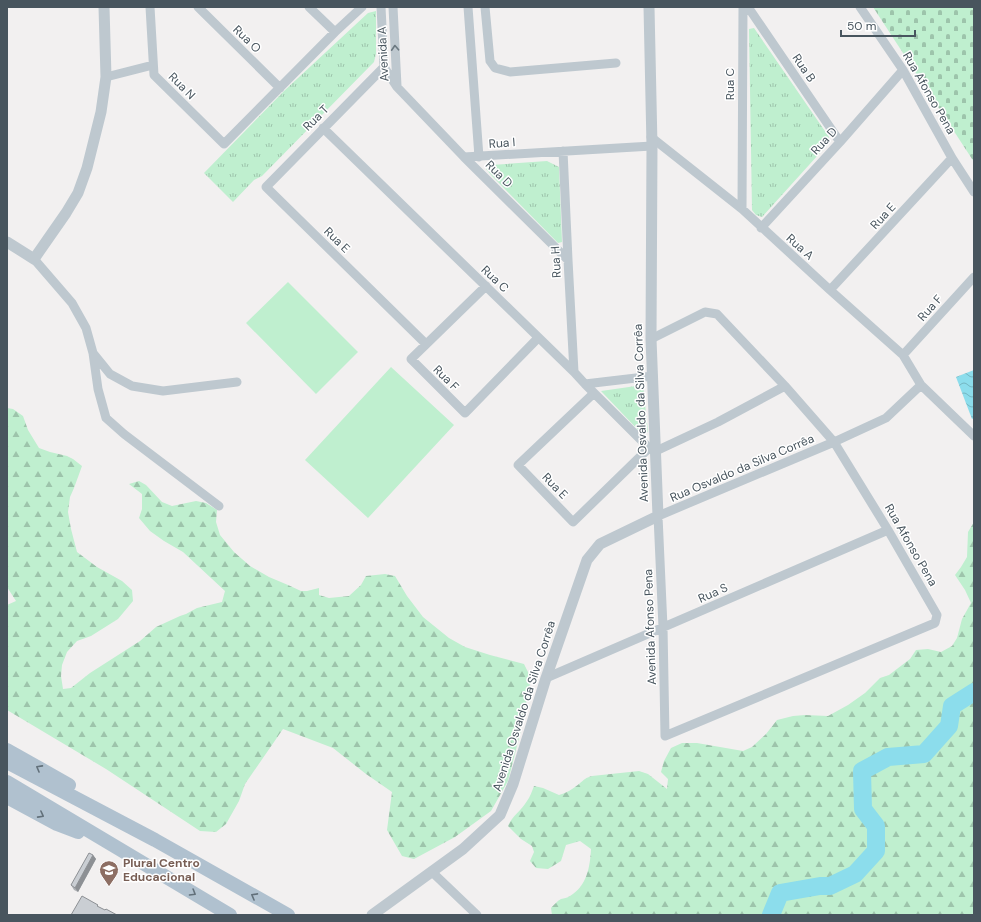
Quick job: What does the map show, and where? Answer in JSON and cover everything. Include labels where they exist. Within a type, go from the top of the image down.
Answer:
[{"type":"main road","points":[[7,750],[80,791],[155,840]]},
{"type":"main road","points":[[7,762],[155,840],[288,915]]},
{"type":"main road","points":[[7,782],[230,915]]},
{"type":"main road","points":[[7,797],[57,824],[109,843]]},
{"type":"street","points":[[34,259],[78,193],[87,168],[101,112],[106,77],[104,7]]},
{"type":"street","name":"Rua N","points":[[150,7],[154,75],[224,144],[280,88]]},
{"type":"street","name":"Rua O","points":[[198,7],[280,88]]},
{"type":"street","points":[[309,7],[335,32]]},
{"type":"street","points":[[280,88],[362,7]]},
{"type":"street","name":"Avenida A","points":[[381,7],[384,66],[397,87]]},
{"type":"street","name":"Avenida A","points":[[393,7],[397,87]]},
{"type":"street","name":"Rua I","points":[[468,7],[479,157],[563,151],[652,141]]},
{"type":"street","points":[[485,7],[490,61],[495,68],[510,72],[616,63]]},
{"type":"street","name":"Avenida Osvaldo da Silva Corrêa","points":[[372,915],[463,849],[500,815],[513,784],[546,678],[587,560],[600,544],[658,516],[652,449],[652,141],[649,7]]},
{"type":"street","name":"Rua C","points":[[742,209],[743,7]]},
{"type":"street","name":"Rua B","points":[[748,7],[840,142]]},
{"type":"street","name":"Rua Afonso Pena","points":[[860,7],[903,70],[952,158],[974,192]]},
{"type":"street","points":[[106,77],[153,65]]},
{"type":"street","name":"Rua T","points":[[266,187],[384,66]]},
{"type":"street","name":"Rua D","points":[[761,228],[840,142],[903,70]]},
{"type":"street","name":"Rua D","points":[[397,87],[464,157],[568,260]]},
{"type":"street","name":"Rua C","points":[[323,128],[652,449]]},
{"type":"street","name":"Rua A","points":[[652,141],[742,209],[761,228],[903,355],[921,385],[974,436]]},
{"type":"street","name":"Rua H","points":[[563,151],[574,372]]},
{"type":"street","points":[[464,157],[479,157]]},
{"type":"street","name":"Rua E","points":[[830,290],[952,158]]},
{"type":"street","name":"Rua E","points":[[266,187],[426,344]]},
{"type":"street","points":[[7,242],[34,259],[72,303],[86,328],[93,354],[98,389],[106,418],[124,434],[219,506]]},
{"type":"street","name":"Rua F","points":[[903,355],[974,277]]},
{"type":"street","name":"Rua F","points":[[486,286],[411,359],[465,413],[538,338]]},
{"type":"street","name":"Rua Afonso Pena","points":[[651,339],[705,312],[717,314],[785,386],[834,442],[888,530],[937,615],[935,623],[665,736]]},
{"type":"street","points":[[93,354],[110,374],[132,386],[163,391],[237,382]]},
{"type":"street","points":[[585,384],[653,376]]},
{"type":"street","points":[[834,442],[886,418],[921,385]]},
{"type":"street","points":[[652,449],[718,422],[785,386]]},
{"type":"street","name":"Rua E","points":[[594,393],[518,465],[573,522],[652,449]]},
{"type":"street","name":"Rua Osvaldo da Silva Corrêa","points":[[658,516],[834,442]]},
{"type":"street","name":"Avenida Afonso Pena","points":[[658,516],[664,627],[665,736]]},
{"type":"street","name":"Rua S","points":[[546,678],[888,530]]},
{"type":"street","points":[[432,872],[477,915]]},
{"type":"green space","points":[[873,7],[974,7],[974,162]]},
{"type":"green space","points":[[376,11],[376,54],[374,62],[262,176],[254,180],[233,202],[204,173],[284,91],[368,13]]},
{"type":"green space","points":[[754,28],[829,137],[828,144],[762,217],[756,215],[752,210],[749,29]]},
{"type":"green space","points":[[547,161],[559,167],[562,242],[558,243],[486,169],[491,165]]},
{"type":"green space","points":[[288,282],[358,352],[316,394],[246,323]]},
{"type":"green space","points":[[391,367],[454,425],[368,518],[305,460]]},
{"type":"green space","points":[[643,385],[648,432],[641,433],[601,391]]},
{"type":"green space","points":[[7,408],[13,409],[23,416],[28,430],[39,448],[67,456],[82,466],[70,497],[68,512],[77,552],[97,567],[122,581],[132,590],[133,601],[118,619],[91,636],[77,641],[67,652],[62,665],[61,676],[63,689],[71,688],[90,673],[140,641],[156,627],[197,608],[222,602],[225,591],[183,552],[150,531],[139,518],[142,509],[142,494],[129,484],[139,481],[146,485],[162,502],[172,506],[196,501],[206,503],[217,510],[216,522],[220,535],[234,552],[250,566],[269,577],[301,591],[319,588],[319,595],[329,598],[349,596],[361,585],[366,576],[385,574],[395,576],[407,596],[423,617],[449,638],[465,647],[524,664],[531,678],[520,734],[508,781],[491,811],[455,837],[414,859],[402,856],[387,830],[392,792],[333,748],[283,729],[245,784],[239,801],[226,824],[216,832],[200,831],[106,769],[7,710],[7,605],[16,601],[7,587]]},
{"type":"green space","points":[[974,522],[974,915],[552,915],[551,908],[554,904],[576,892],[584,881],[590,863],[591,849],[580,841],[566,845],[561,861],[548,869],[536,868],[530,861],[534,852],[532,846],[521,839],[508,826],[528,799],[534,786],[559,795],[569,791],[588,777],[639,771],[648,774],[667,789],[668,779],[661,772],[664,761],[671,748],[682,743],[697,743],[743,751],[752,747],[766,734],[777,720],[805,715],[828,716],[848,705],[865,693],[880,678],[889,675],[910,659],[916,650],[928,649],[941,652],[952,646],[957,638],[962,619],[971,603],[965,590],[955,575],[967,557],[968,532]]},
{"type":"water","points":[[974,370],[974,418],[972,419],[956,377]]},
{"type":"building","points":[[89,853],[93,855],[75,888],[71,885]]},
{"type":"building","points":[[82,896],[98,905],[97,906],[117,915],[71,915]]},
{"type":"waterway","points":[[771,915],[780,893],[820,886],[830,886],[855,874],[876,851],[876,826],[863,809],[862,771],[888,757],[924,754],[949,726],[952,706],[974,692]]},
{"type":"place","name":"Plural Centro Educacional","points":[[109,887]]}]
